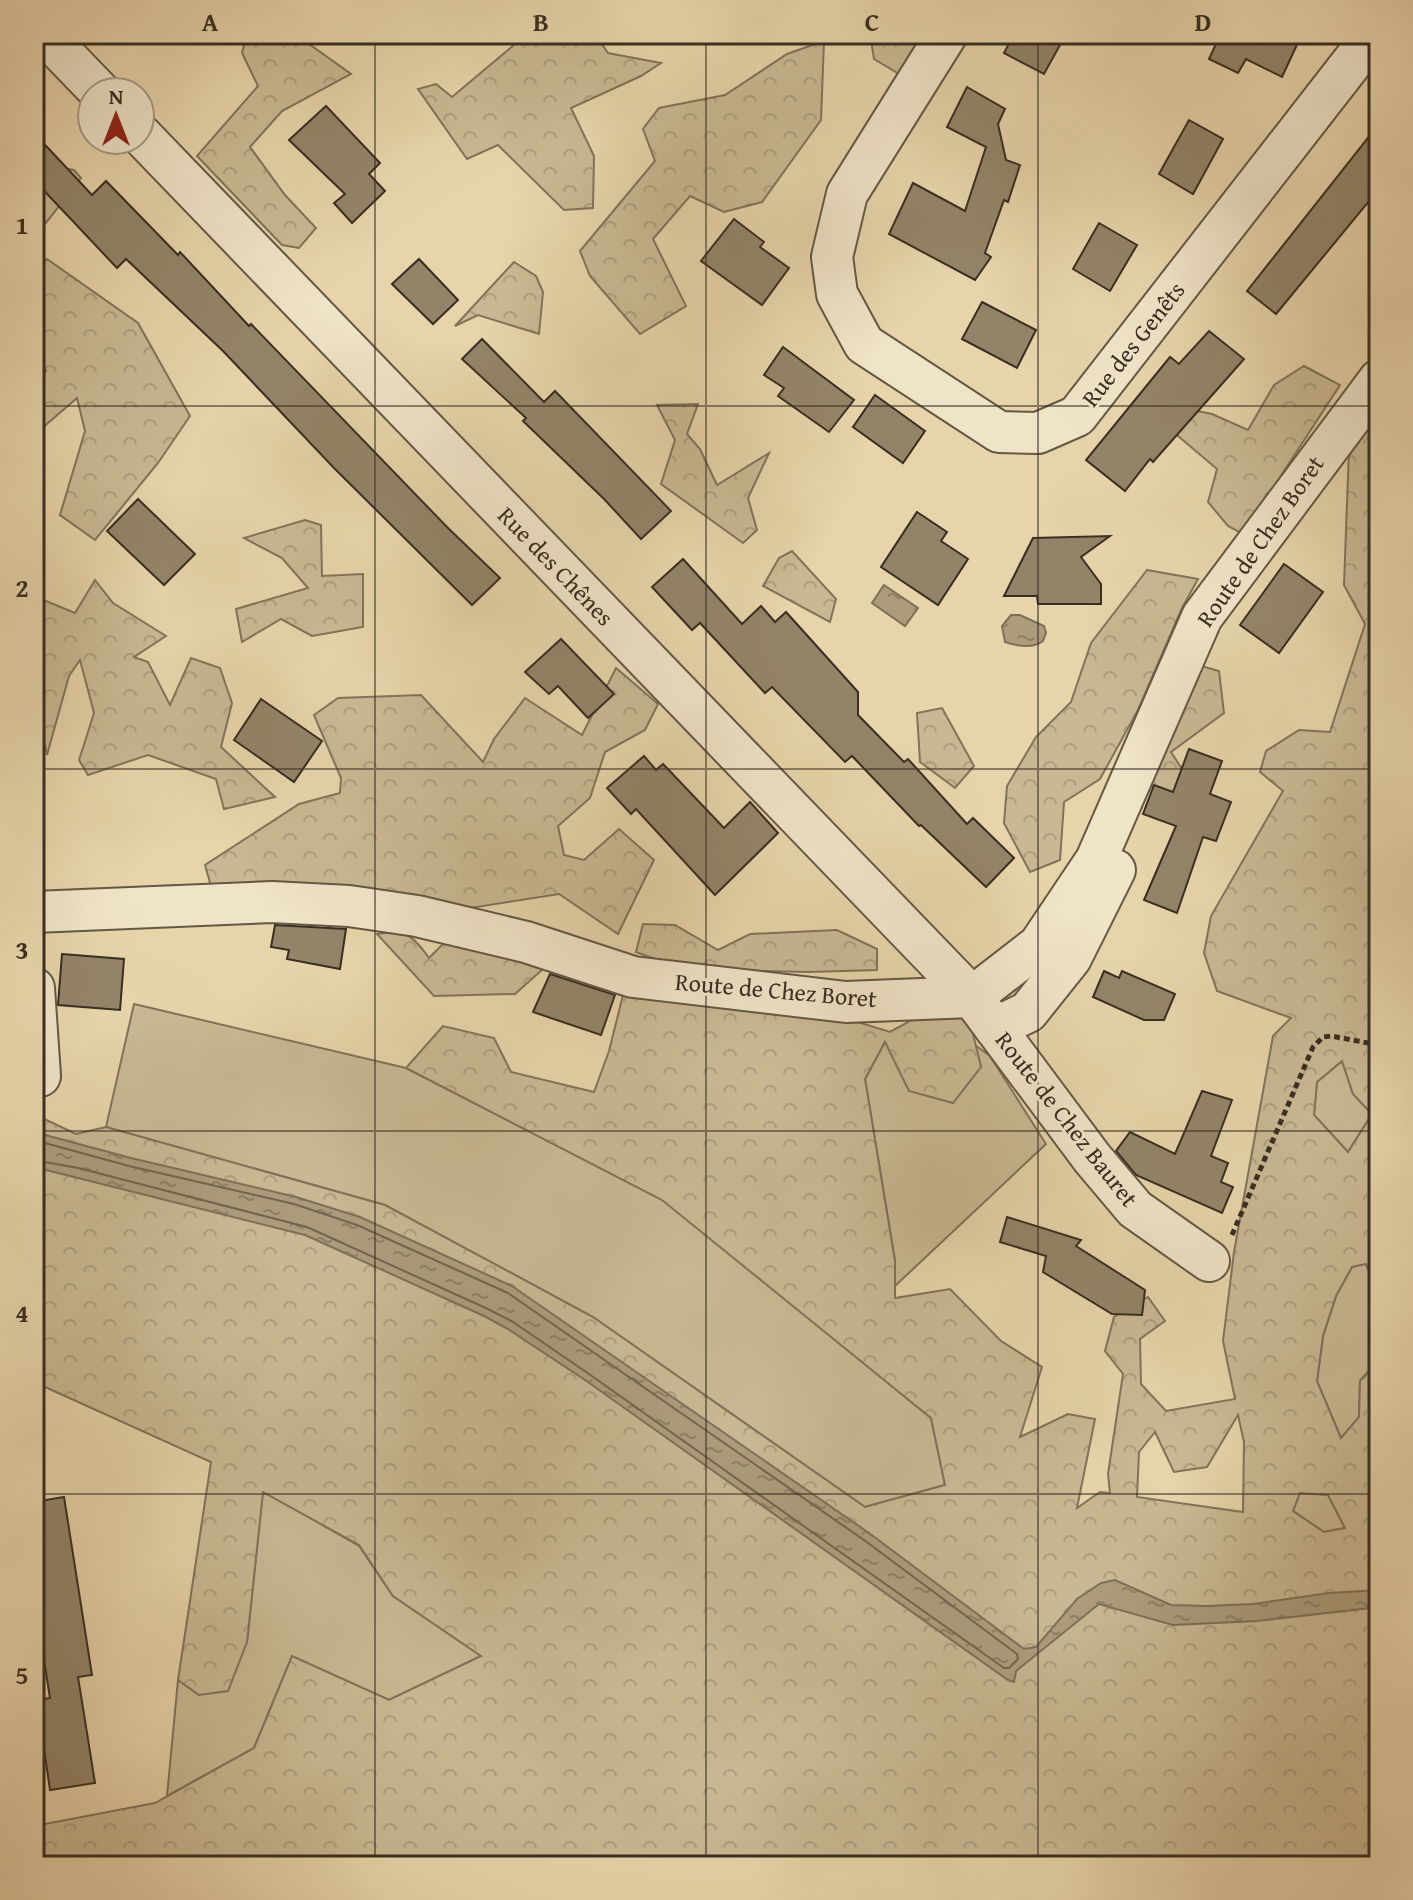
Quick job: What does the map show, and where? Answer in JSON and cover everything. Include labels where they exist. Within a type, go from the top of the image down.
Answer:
[{"type":"street","points":[[44,34],[85,76]]},
{"type":"street","name":"Rue des Genêts","points":[[947,34],[847,194],[832,257],[837,294],[864,344],[999,432],[1038,433],[1077,416],[1374,34]]},
{"type":"street","name":"Rue des Chênes","points":[[156,151],[984,1013]]},
{"type":"street","name":"Route de Chez Boret","points":[[34,912],[272,902],[349,906],[417,916],[526,942],[633,977],[846,1002],[984,1013],[1039,945],[1096,860],[1202,617],[1379,380]]},
{"type":"street","points":[[984,1013],[1028,1012],[1071,958],[1122,855]]},
{"type":"street","points":[[34,988],[40,1076]]},
{"type":"street","name":"Route de Chez Bauret","points":[[984,1013],[1092,1158],[1135,1209],[1209,1261]]},
{"type":"path","points":[[1209,1261],[1225,1251],[1313,1047],[1323,1037],[1331,1036],[1379,1045]]},
{"type":"green space","points":[[247,34],[295,34],[351,74],[282,111],[250,147],[285,195],[316,228],[299,248],[282,245],[197,156],[258,86],[242,53]]},
{"type":"green space","points":[[527,34],[595,34],[608,53],[661,63],[641,76],[571,108],[594,156],[593,208],[564,210],[498,145],[467,159],[418,89],[436,84],[452,97]]},
{"type":"green space","points":[[870,34],[927,34],[899,74],[874,59]]},
{"type":"green space","points":[[824,41],[821,120],[762,202],[724,212],[690,196],[653,239],[686,306],[640,334],[590,276],[580,251],[655,161],[643,129],[659,108],[725,95],[787,54]]},
{"type":"green space","points":[[34,164],[74,170],[81,178],[34,238]]},
{"type":"green space","points":[[47,259],[138,323],[190,416],[158,463],[95,540],[60,515],[85,431],[77,398],[34,435],[34,400],[46,370],[34,366],[34,271]]},
{"type":"green space","points":[[514,262],[536,276],[543,292],[539,334],[478,315],[455,326]]},
{"type":"green space","points":[[1304,366],[1340,385],[1243,534],[1228,526],[1208,502],[1217,469],[1164,424],[1188,409],[1212,414],[1248,430],[1274,385]]},
{"type":"green space","points":[[698,404],[687,434],[700,449],[717,485],[769,453],[748,498],[757,530],[743,543],[661,484],[675,440],[657,405]]},
{"type":"green space","points":[[1379,411],[1379,1291],[1366,1264],[1352,1267],[1336,1296],[1323,1336],[1317,1381],[1341,1438],[1359,1417],[1360,1381],[1379,1359],[1379,1866],[34,1866],[34,1826],[155,1803],[254,1748],[292,1656],[389,1700],[481,1656],[393,1596],[359,1545],[263,1492],[247,1642],[228,1691],[199,1695],[178,1680],[211,1462],[34,1382],[34,1114],[76,1134],[106,1127],[385,1205],[593,1317],[865,1507],[945,1485],[931,1418],[662,1200],[406,1068],[443,1026],[494,1038],[511,1072],[594,1092],[609,1051],[625,987],[776,997],[890,1032],[939,1005],[969,1017],[981,1067],[953,1103],[909,1091],[885,1042],[865,1079],[895,1261],[895,1298],[950,1289],[1001,1341],[1042,1367],[1020,1437],[1068,1414],[1095,1419],[1077,1508],[1100,1492],[1110,1493],[1108,1474],[1123,1374],[1105,1351],[1114,1317],[1148,1297],[1165,1321],[1140,1339],[1141,1384],[1166,1411],[1235,1399],[1223,1341],[1234,1252],[1273,1036],[1291,1018],[1217,991],[1204,953],[1211,916],[1283,791],[1260,772],[1266,751],[1299,730],[1330,732],[1365,624],[1344,585],[1349,450]],"holes":[[[1342,1061],[1353,1094],[1372,1114],[1348,1152],[1314,1115],[1317,1082]],[[1238,1415],[1244,1442],[1243,1512],[1137,1497],[1139,1452],[1155,1432],[1174,1472],[1207,1467]],[[1300,1493],[1328,1495],[1345,1528],[1324,1532],[1293,1511]]]},
{"type":"green space","points":[[305,520],[321,525],[322,576],[363,574],[363,627],[312,636],[281,619],[242,642],[236,609],[308,588],[282,558],[244,538]]},
{"type":"green space","points":[[792,551],[836,599],[830,622],[763,586],[779,558]]},
{"type":"green space","points":[[1147,570],[1198,579],[1182,608],[1138,710],[1100,779],[1064,802],[1060,860],[1030,872],[1004,823],[1007,786],[1036,737],[1071,702],[1091,643]]},
{"type":"green space","points":[[95,580],[113,603],[166,636],[134,657],[148,662],[170,705],[191,658],[220,668],[232,703],[221,747],[275,797],[224,809],[216,779],[148,755],[88,775],[79,760],[94,713],[80,660],[69,676],[47,755],[43,735],[44,669],[34,638],[34,596],[75,613]]},
{"type":"green space","points":[[1201,666],[1219,671],[1224,713],[1171,752],[1195,789],[1167,797],[1146,782]]},
{"type":"green space","points":[[616,668],[658,704],[645,730],[605,752],[590,798],[558,826],[564,855],[584,860],[619,829],[654,860],[618,934],[559,894],[444,912],[213,893],[205,865],[299,804],[340,793],[341,778],[314,715],[338,698],[421,695],[483,762],[494,739],[525,698],[582,735]]},
{"type":"green space","points":[[942,708],[974,766],[955,788],[920,762],[917,713]]},
{"type":"green space","points":[[469,918],[552,943],[542,970],[515,994],[434,996],[377,934],[408,936],[429,958]]},
{"type":"green space","points":[[643,924],[675,925],[718,950],[750,934],[837,930],[877,949],[877,970],[682,969],[636,952]]},
{"type":"green space","points":[[134,1004],[406,1068],[663,1200],[931,1418],[945,1485],[865,1507],[593,1317],[385,1205],[106,1127]]},
{"type":"green space","points":[[885,1042],[981,1067],[975,1045],[990,1056],[1046,1144],[895,1286],[895,1261],[865,1079]]},
{"type":"green space","points":[[1342,1061],[1353,1094],[1372,1114],[1348,1152],[1314,1115],[1317,1082]]},
{"type":"green space","points":[[1365,1263],[1378,1297],[1372,1332],[1379,1348],[1379,1359],[1360,1381],[1359,1417],[1341,1439],[1317,1381],[1323,1336],[1336,1296],[1352,1267]]},
{"type":"green space","points":[[263,1491],[359,1546],[393,1596],[481,1656],[389,1700],[292,1656],[254,1748],[167,1796],[178,1680],[199,1695],[247,1642]]},
{"type":"green space","points":[[1300,1492],[1328,1495],[1345,1528],[1324,1532],[1293,1511]]},
{"type":"water","points":[[884,585],[918,608],[905,626],[872,603]]},
{"type":"water","points":[[1011,615],[1020,615],[1044,626],[1046,633],[1043,641],[1030,646],[1005,642],[1002,626]]},
{"type":"water","points":[[34,1132],[296,1197],[360,1217],[512,1286],[869,1533],[1024,1649],[1036,1647],[1077,1599],[1101,1583],[1115,1580],[1171,1605],[1253,1604],[1329,1593],[1379,1590],[1379,1607],[1257,1621],[1173,1625],[1099,1604],[1016,1671],[1014,1682],[1008,1680],[585,1380],[508,1329],[305,1235],[34,1167]]},
{"type":"building","points":[[1014,34],[1066,34],[1044,74],[1004,53]]},
{"type":"building","points":[[1195,34],[1302,34],[1282,77],[1246,59],[1238,73],[1209,59],[1216,44]]},
{"type":"building","points":[[967,87],[1005,109],[998,124],[1006,160],[1020,165],[1008,202],[1004,200],[985,253],[991,257],[975,280],[889,234],[913,183],[965,211],[986,147],[947,127]]},
{"type":"building","points":[[326,106],[380,163],[369,174],[385,191],[352,223],[334,203],[345,194],[289,140]]},
{"type":"building","points":[[1189,120],[1223,139],[1193,194],[1159,174]]},
{"type":"building","points":[[1379,124],[1379,189],[1276,314],[1247,291]]},
{"type":"building","points":[[34,133],[92,195],[106,181],[178,255],[180,252],[249,326],[251,324],[500,578],[472,605],[334,468],[223,351],[126,259],[117,268],[34,180]]},
{"type":"building","points":[[734,219],[764,242],[760,247],[789,268],[762,305],[701,261]]},
{"type":"building","points":[[1099,223],[1137,245],[1110,291],[1073,269]]},
{"type":"building","points":[[419,259],[458,300],[433,324],[392,284]]},
{"type":"building","points":[[982,302],[1036,330],[1017,368],[962,339]]},
{"type":"building","points":[[1209,331],[1244,359],[1153,462],[1150,459],[1125,491],[1086,460],[1170,357],[1179,364]]},
{"type":"building","points":[[482,339],[544,402],[555,391],[671,511],[641,539],[523,421],[526,418],[462,359]]},
{"type":"building","points":[[783,347],[854,400],[829,432],[778,396],[784,388],[764,375]]},
{"type":"building","points":[[875,395],[925,431],[903,463],[853,427]]},
{"type":"building","points":[[138,499],[195,554],[164,585],[107,531]]},
{"type":"building","points":[[917,512],[947,532],[941,541],[968,559],[938,605],[881,567]]},
{"type":"building","points":[[1110,536],[1081,557],[1101,584],[1101,604],[1038,604],[1037,596],[1004,596],[1033,538]]},
{"type":"building","points":[[683,559],[742,624],[761,606],[775,622],[786,612],[858,692],[858,715],[904,762],[908,759],[967,824],[973,818],[1014,858],[986,887],[919,826],[852,756],[845,762],[772,687],[765,693],[700,623],[692,630],[652,587]]},
{"type":"building","points":[[1284,564],[1323,592],[1279,653],[1240,625]]},
{"type":"building","points":[[561,639],[614,694],[588,718],[558,686],[549,694],[525,672]]},
{"type":"building","points":[[261,699],[322,741],[294,782],[234,740]]},
{"type":"building","points":[[1189,749],[1222,761],[1210,794],[1231,802],[1216,841],[1203,837],[1177,913],[1144,900],[1176,826],[1143,814],[1154,785],[1173,792]]},
{"type":"building","points":[[644,756],[656,770],[663,764],[724,828],[750,802],[778,833],[715,895],[636,809],[631,814],[607,788]]},
{"type":"building","points":[[275,925],[346,929],[340,969],[287,959],[289,950],[271,947]]},
{"type":"building","points":[[62,954],[124,959],[120,1010],[58,1005]]},
{"type":"building","points":[[1104,971],[1119,978],[1122,971],[1175,994],[1164,1020],[1144,1020],[1093,997]]},
{"type":"building","points":[[550,974],[615,995],[601,1035],[533,1012]]},
{"type":"building","points":[[1202,1091],[1232,1100],[1211,1156],[1228,1163],[1221,1182],[1233,1187],[1222,1213],[1136,1175],[1116,1151],[1130,1132],[1175,1154]]},
{"type":"building","points":[[1007,1217],[1081,1240],[1076,1246],[1145,1290],[1142,1315],[1112,1314],[1043,1272],[1046,1256],[1000,1242]]},
{"type":"building","points":[[64,1497],[92,1675],[78,1677],[95,1783],[50,1790],[37,1700],[50,1698],[34,1597],[34,1502]]}]
